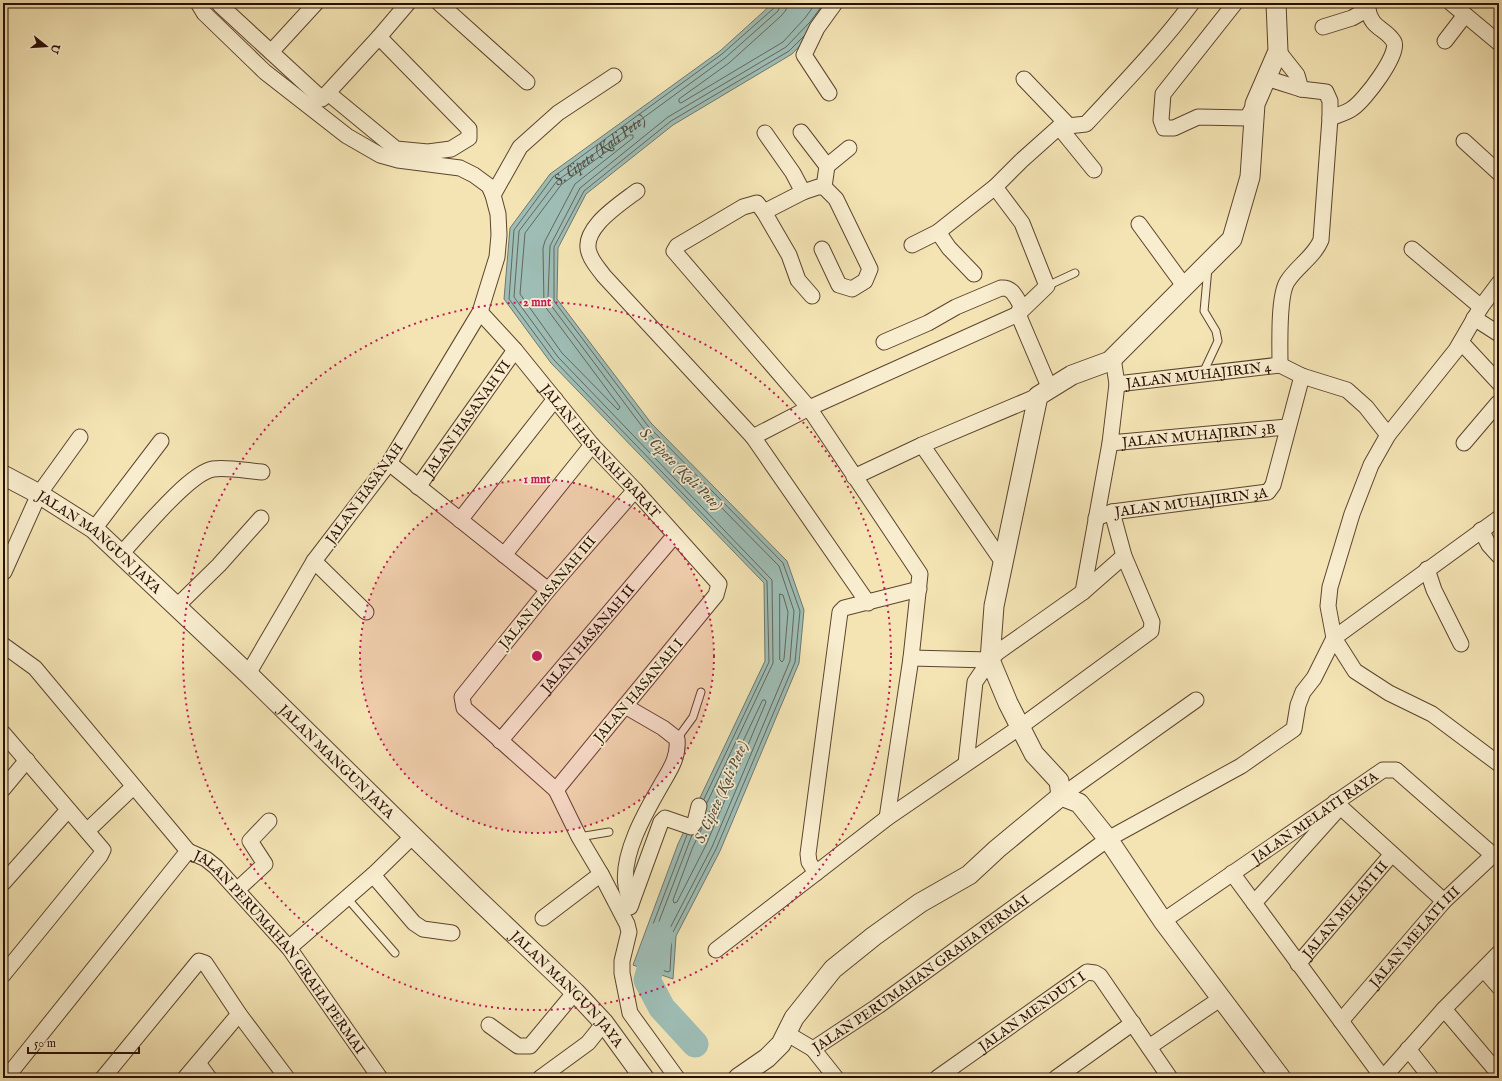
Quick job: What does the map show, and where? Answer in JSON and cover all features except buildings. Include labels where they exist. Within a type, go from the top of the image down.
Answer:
[{"type":"street","points":[[198,3],[204,13],[265,72],[347,136],[380,155],[398,160],[460,168],[474,174],[489,186],[493,194]]},
{"type":"street","points":[[222,3],[220,4],[322,99],[408,3]]},
{"type":"street","points":[[271,52],[316,3]]},
{"type":"street","points":[[439,3],[527,82]]},
{"type":"street","points":[[830,94],[804,56],[817,28],[835,3]]},
{"type":"street","points":[[912,244],[938,232],[995,187],[1020,161],[1063,126],[1086,124],[1121,87],[1192,3]]},
{"type":"street","points":[[1235,3],[1163,94],[1161,120],[1164,128],[1174,128],[1198,117],[1251,111]]},
{"type":"street","points":[[854,477],[922,444],[1044,392],[1072,375],[1110,361],[1209,264],[1232,239],[1250,177],[1251,111],[1278,51],[1276,3]]},
{"type":"street","points":[[1451,3],[1499,43]]},
{"type":"street","points":[[1323,27],[1352,18],[1369,5]]},
{"type":"street","points":[[1330,118],[1353,108],[1370,89],[1392,57],[1395,48],[1394,42],[1375,25],[1369,17],[1369,5]]},
{"type":"street","points":[[1445,40],[1465,15]]},
{"type":"street","points":[[328,92],[396,148],[428,152],[450,149],[466,141],[470,134],[469,129],[379,37]]},
{"type":"street","points":[[1278,51],[1297,75],[1300,89]]},
{"type":"street","points":[[493,194],[520,147],[558,113],[614,76]]},
{"type":"street","points":[[1266,78],[1300,89]]},
{"type":"street","points":[[1024,79],[1063,126],[1094,170]]},
{"type":"street","name":"JALAN MUHAJIRIN 4","points":[[1117,384],[1280,365],[1280,330],[1285,285],[1316,250],[1321,240],[1330,118],[1330,101],[1326,92],[1300,89]]},
{"type":"street","points":[[801,132],[827,166]]},
{"type":"street","points":[[765,133],[794,173],[803,192]]},
{"type":"street","points":[[1464,141],[1499,173]]},
{"type":"street","points":[[824,187],[827,166],[849,148]]},
{"type":"street","points":[[764,212],[803,192],[818,187],[824,187],[836,199],[870,270],[865,281],[852,289],[839,285],[822,249]]},
{"type":"street","points":[[753,437],[809,408],[1018,314],[1047,286],[1022,224],[995,187]]},
{"type":"street","points":[[638,191],[609,213],[589,235],[588,243],[590,256],[604,276],[753,437],[868,603]]},
{"type":"street","name":"JALAN HASANAH","points":[[248,674],[314,561],[388,463],[480,312],[497,257],[499,235],[498,214],[493,194]]},
{"type":"street","points":[[812,296],[798,280],[789,255],[764,212],[757,203],[743,207],[677,246],[674,251],[809,408],[920,574],[911,658],[887,818]]},
{"type":"street","points":[[1139,224],[1185,286]]},
{"type":"street","points":[[938,232],[949,248],[974,274]]},
{"type":"street","points":[[1412,249],[1485,307],[1499,334]]},
{"type":"street","points":[[1499,283],[1485,307],[1431,384],[1388,435],[1371,465],[1361,488],[1330,588],[1328,606],[1334,638],[1355,671],[1389,693],[1432,714],[1499,764]]},
{"type":"street","points":[[884,342],[928,322],[956,307],[1001,288],[1006,288],[1013,292],[1020,305],[1018,314],[1044,392],[1002,561],[994,606],[990,660],[1008,703],[1034,754],[1059,781],[1061,796]]},
{"type":"street","name":"JALAN HASANAH BARAT","points":[[480,312],[515,350],[592,445],[635,490],[716,580],[718,589]]},
{"type":"street","points":[[1461,342],[1499,383]]},
{"type":"street","name":"JALAN HASANAH VI","points":[[418,486],[515,350]]},
{"type":"street","points":[[1083,592],[1110,443],[1117,384],[1113,358]]},
{"type":"street","points":[[1280,365],[1302,376],[1348,390],[1366,407],[1388,435]]},
{"type":"street","name":"JALAN MUHAJIRIN 3A","points":[[1096,518],[1112,512],[1264,494],[1273,485],[1287,427],[1302,376]]},
{"type":"street","points":[[460,520],[555,399]]},
{"type":"street","points":[[1464,443],[1499,403]]},
{"type":"street","name":"JALAN MUHAJIRIN 3B","points":[[1110,443],[1287,427]]},
{"type":"street","points":[[4,572],[39,494],[80,437]]},
{"type":"street","points":[[94,529],[161,441]]},
{"type":"street","points":[[922,444],[1002,561]]},
{"type":"street","points":[[504,555],[592,445]]},
{"type":"street","points":[[388,463],[548,590]]},
{"type":"street","points":[[121,554],[181,490],[199,474],[213,469],[262,472]]},
{"type":"street","name":"JALAN MANGUN JAYA","points":[[3,475],[39,494],[94,529],[121,554],[248,674],[414,835],[473,895],[575,992],[604,1023],[644,1078]]},
{"type":"street","name":"JALAN HASANAH III","points":[[500,741],[464,708],[462,697],[548,590],[635,490]]},
{"type":"street","points":[[716,950],[887,818],[1020,727],[1153,629],[1152,622],[1124,556],[1112,512]]},
{"type":"street","points":[[176,607],[220,565],[261,518]]},
{"type":"street","points":[[1334,638],[1499,518]]},
{"type":"street","points":[[1481,530],[1489,545],[1499,556]]},
{"type":"street","name":"JALAN HASANAH II","points":[[500,741],[675,535]]},
{"type":"street","points":[[966,763],[975,682],[990,660],[998,652],[1083,592],[1124,556]]},
{"type":"street","points":[[314,561],[366,612]]},
{"type":"street","points":[[1427,569],[1434,590],[1462,644]]},
{"type":"street","name":"JALAN HASANAH I","points":[[556,790],[716,595],[718,589]]},
{"type":"street","points":[[816,873],[809,862],[808,854],[841,609],[919,589]]},
{"type":"street","name":"JALAN PERUMAHAN GRAHA PERMAI","points":[[786,1033],[813,1049],[878,1006],[1108,839],[1242,766],[1294,729],[1298,705],[1303,692],[1314,678],[1334,638]]},
{"type":"street","name":"JALAN PERUMAHAN GRAHA PERMAI","points":[[3,645],[35,668],[188,851],[206,859],[238,889],[289,948],[380,1078]]},
{"type":"street","points":[[911,658],[990,660]]},
{"type":"street","points":[[738,1078],[767,1058],[781,1044],[794,1018],[833,969],[920,902],[969,875],[1061,796],[1196,700]]},
{"type":"street","points":[[625,706],[663,728],[677,739],[677,753],[670,770],[650,805],[628,855],[626,886],[631,904]]},
{"type":"street","points":[[3,733],[68,810],[88,830],[102,849],[102,853],[3,975]]},
{"type":"street","points":[[500,741],[556,790],[579,837],[601,874],[624,918],[629,932],[622,961],[622,973],[630,1013],[677,1078]]},
{"type":"street","points":[[3,789],[27,760]]},
{"type":"street","name":"JALAN MELATI RAYA","points":[[1163,921],[1232,873],[1338,805],[1382,770],[1396,770],[1496,856]]},
{"type":"street","points":[[88,830],[133,787]]},
{"type":"street","points":[[1061,796],[1079,803],[1108,839],[1163,921],[1220,999],[1281,1078]]},
{"type":"street","points":[[1254,903],[1338,805],[1444,901]]},
{"type":"street","points":[[624,918],[631,904],[661,822],[665,818],[691,827],[699,806]]},
{"type":"street","points":[[3,883],[68,810]]},
{"type":"street","points":[[238,889],[265,864],[250,841],[269,821]]},
{"type":"street","points":[[289,948],[373,875],[414,835]]},
{"type":"street","name":"JALAN PERUMAHAN GRAHA PERMAI","points":[[6,1078],[188,851]]},
{"type":"street","name":"JALAN MELATI II","points":[[1298,964],[1392,854]]},
{"type":"street","name":"JALAN MELATI III","points":[[1341,1021],[1444,901],[1496,856]]},
{"type":"street","points":[[1232,873],[1383,1078],[1444,1009],[1484,970],[1499,953]]},
{"type":"street","points":[[543,918],[601,874]]},
{"type":"street","points":[[373,875],[414,923],[423,929],[452,933]]},
{"type":"street","points":[[103,1078],[198,961],[205,963],[239,1014],[287,1078]]},
{"type":"street","points":[[1484,970],[1499,987]]},
{"type":"street","name":"JALAN MENDUT I","points":[[942,1077],[1087,972],[1095,972],[1100,976],[1133,1023]]},
{"type":"street","points":[[489,1024],[518,1046],[530,1046],[575,992]]},
{"type":"street","points":[[1149,1047],[1220,999]]},
{"type":"street","points":[[1444,1009],[1499,1074]]},
{"type":"street","points":[[185,1078],[239,1014]]},
{"type":"street","points":[[540,1078],[588,1043],[604,1023]]},
{"type":"street","points":[[1056,1078],[1133,1023],[1170,1078]]},
{"type":"street","points":[[813,1049],[836,1078]]},
{"type":"street","points":[[1408,1049],[1431,1078]]},
{"type":"street","points":[[198,1063],[209,1078]]},
{"type":"lane","points":[[1203,373],[1218,341],[1216,331],[1204,311],[1209,264]]},
{"type":"lane","points":[[1047,286],[1075,273]]},
{"type":"lane","points":[[677,739],[691,720],[701,692]]},
{"type":"lane","points":[[579,837],[609,832]]},
{"type":"lane","points":[[347,898],[396,953]]},
{"type":"water","points":[[773,3],[835,3],[817,28],[792,54],[673,125],[586,194],[558,248],[557,299],[651,423],[787,561],[804,610],[799,663],[720,851],[676,936],[673,979],[633,965],[678,844],[765,661],[764,583],[551,363],[504,299],[510,228],[550,174],[720,51]]},
{"type":"waterway","name":"S. Cipete (Kali Pete)","points":[[660,935],[647,980],[662,1008],[695,1044]]}]
